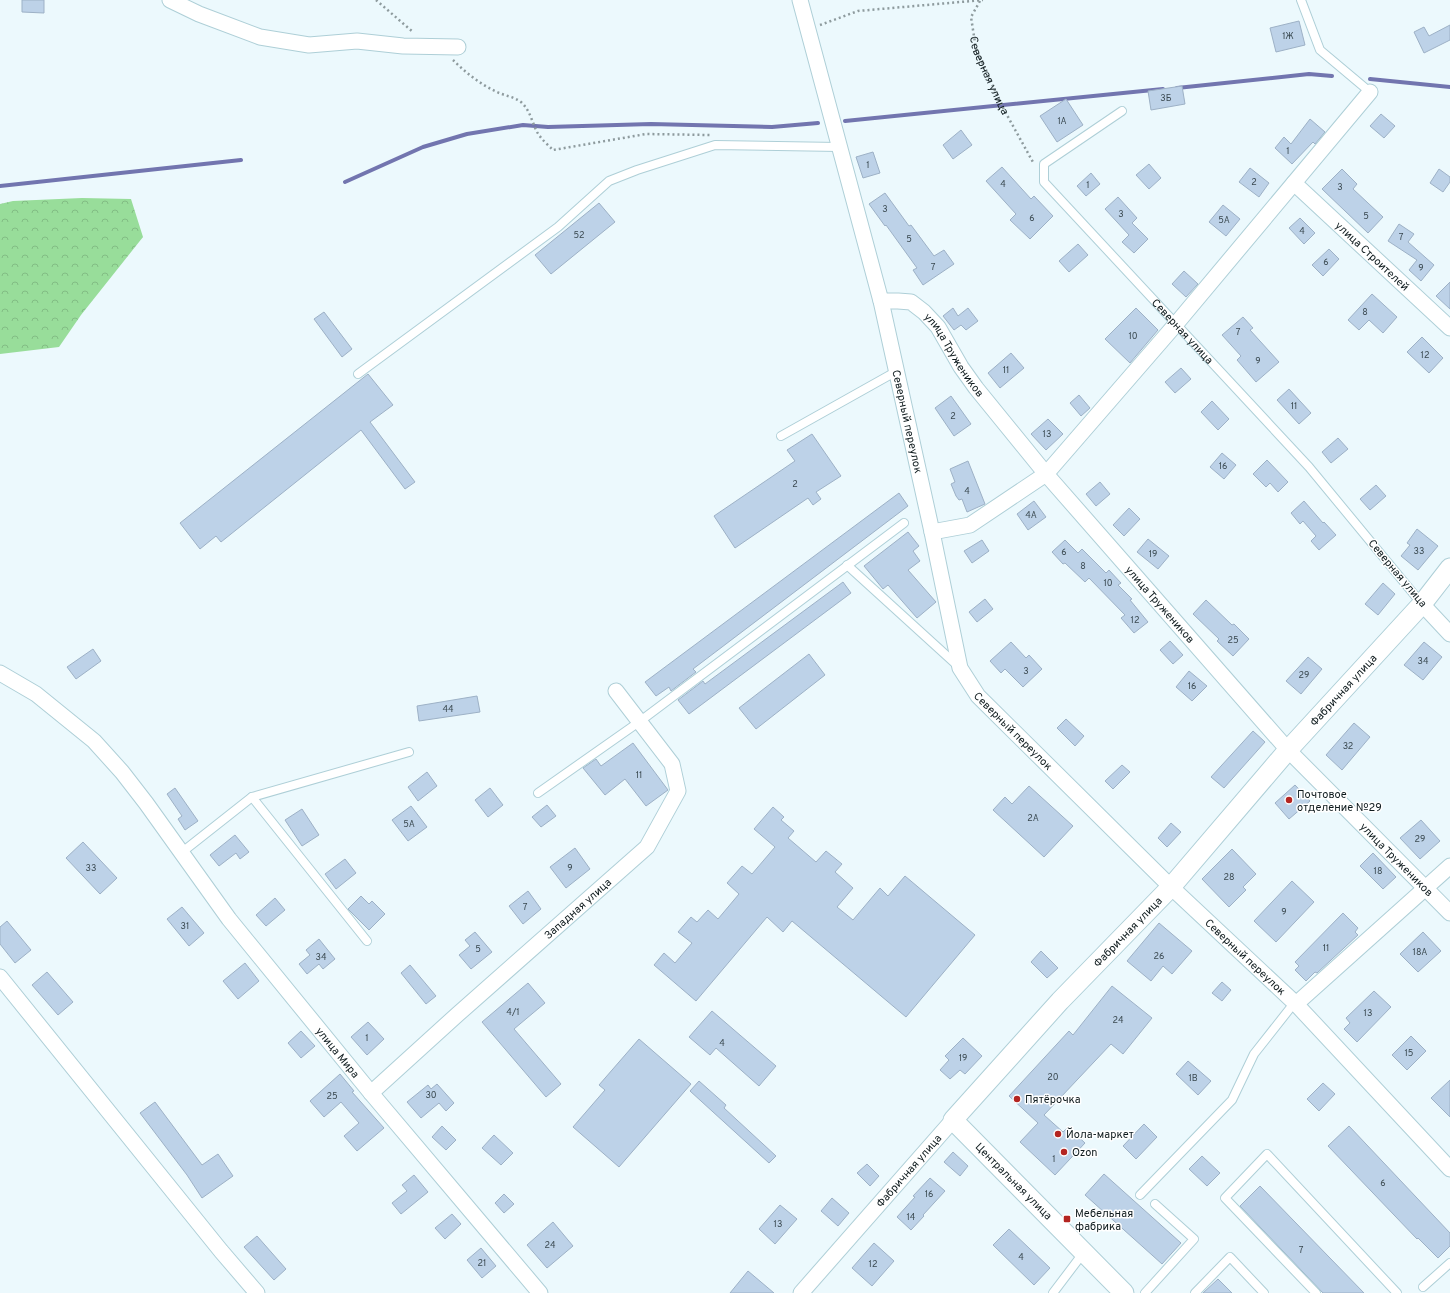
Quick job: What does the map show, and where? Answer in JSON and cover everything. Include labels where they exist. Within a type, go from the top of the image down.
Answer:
[{"type":"street","points":[[170,0],[199,14],[260,37],[309,45],[357,41],[403,46],[458,46]]},
{"type":"street","name":"Северный переулок","points":[[800,0],[881,301],[932,532],[960,668],[978,696],[1171,887],[1296,1003],[1450,1169]]},
{"type":"street","points":[[932,532],[970,525],[1046,474],[1176,324],[1370,92]]},
{"type":"street","name":"улица Строителей","points":[[1294,183],[1450,328]]},
{"type":"street","name":"улица Тружеников","points":[[881,301],[911,302],[924,312],[938,327],[961,367],[976,388],[1046,474],[1288,750],[1450,913]]},
{"type":"street","name":"Фабричная улица","points":[[801,1293],[1060,1001],[1171,887],[1288,750],[1422,604],[1450,568]]},
{"type":"street","name":"Северная улица","points":[[1422,604],[1450,634]]},
{"type":"street","name":"улица Мира","points":[[0,673],[36,694],[94,741],[122,772],[229,919],[371,1093],[540,1293]]},
{"type":"street","name":"Западная улица","points":[[371,1093],[458,1014],[647,848],[678,791],[672,764],[616,690]]},
{"type":"street","points":[[1296,1003],[1450,866]]},
{"type":"street","points":[[0,977],[257,1293]]},
{"type":"street","name":"Центральная улица","points":[[953,1120],[1124,1293]]},
{"type":"lane","points":[[1301,0],[1320,50],[1370,92]]},
{"type":"lane","points":[[1044,182],[1044,164],[1122,111]]},
{"type":"lane","points":[[358,374],[558,227],[609,181],[637,170],[716,145],[839,147]]},
{"type":"lane","name":"Северная улица","points":[[1044,182],[1309,467],[1422,604]]},
{"type":"lane","points":[[781,436],[897,371]]},
{"type":"lane","points":[[538,793],[639,722],[904,523]]},
{"type":"lane","points":[[847,565],[960,668]]},
{"type":"lane","points":[[181,853],[252,797],[409,752]]},
{"type":"lane","points":[[252,797],[367,941]]},
{"type":"lane","points":[[1140,1195],[1232,1100],[1254,1054],[1296,1003]]},
{"type":"lane","points":[[1316,1293],[1225,1198],[1267,1154],[1397,1293]]},
{"type":"lane","points":[[1145,1293],[1194,1240],[1155,1204]]},
{"type":"lane","points":[[1053,1293],[1084,1252]]},
{"type":"lane","points":[[1195,1293],[1230,1257],[1264,1293]]},
{"type":"lane","points":[[1423,1287],[1450,1263]]},
{"type":"path","points":[[376,0],[417,35],[447,54],[464,71],[496,92],[509,95],[521,102],[529,113],[538,133],[553,150],[646,134],[717,135]]},
{"type":"path","points":[[808,30],[858,10],[982,0]]},
{"type":"path","name":"Северная улица","points":[[982,0],[971,17],[976,49],[1002,106],[1044,182]]},
{"type":"green space","points":[[82,198],[131,199],[143,237],[81,315],[59,347],[0,354],[0,204],[13,201]]},
{"type":"building","points":[[22,0],[44,0],[44,13],[22,12]]},
{"type":"building","points":[[1299,21],[1305,45],[1276,52],[1270,28]]},
{"type":"building","points":[[1450,25],[1450,40],[1424,53],[1414,32],[1424,27],[1429,36]]},
{"type":"building","points":[[1182,86],[1185,104],[1151,110],[1148,91]]},
{"type":"building","points":[[1066,99],[1083,125],[1057,142],[1040,116]]},
{"type":"building","points":[[1381,114],[1395,126],[1384,138],[1370,126]]},
{"type":"building","points":[[1310,119],[1325,132],[1315,144],[1313,142],[1292,164],[1275,148],[1284,137],[1291,144]]},
{"type":"building","points":[[961,130],[972,145],[953,159],[943,145]]},
{"type":"building","points":[[873,152],[880,173],[863,178],[856,157]]},
{"type":"building","points":[[1149,164],[1161,178],[1149,189],[1136,175]]},
{"type":"building","points":[[1002,167],[1031,199],[1034,196],[1053,216],[1030,239],[1010,220],[1016,214],[986,181]]},
{"type":"building","points":[[1250,168],[1269,183],[1259,197],[1239,182]]},
{"type":"building","points":[[1342,169],[1357,184],[1353,189],[1383,217],[1368,233],[1322,189]]},
{"type":"building","points":[[1439,169],[1450,177],[1450,182],[1443,192],[1430,183]]},
{"type":"building","points":[[1091,173],[1100,184],[1086,196],[1077,186]]},
{"type":"building","points":[[885,193],[909,226],[911,225],[934,256],[944,250],[954,264],[923,285],[913,270],[917,268],[869,204]]},
{"type":"building","points":[[1118,197],[1137,218],[1132,223],[1148,239],[1134,253],[1122,242],[1129,235],[1105,209]]},
{"type":"building","points":[[599,203],[615,222],[551,274],[535,255]]},
{"type":"building","points":[[1223,205],[1240,219],[1226,236],[1209,222]]},
{"type":"building","points":[[1300,218],[1315,233],[1304,244],[1289,228]]},
{"type":"building","points":[[1399,224],[1414,234],[1408,242],[1434,265],[1421,281],[1409,270],[1417,260],[1388,241]]},
{"type":"building","points":[[1078,244],[1088,255],[1069,272],[1059,261]]},
{"type":"building","points":[[1329,249],[1339,259],[1323,276],[1312,265]]},
{"type":"building","points":[[1184,271],[1198,284],[1186,297],[1172,284]]},
{"type":"building","points":[[1450,282],[1450,309],[1436,296]]},
{"type":"building","points":[[1372,294],[1397,317],[1383,333],[1369,320],[1359,330],[1348,320]]},
{"type":"building","points":[[953,308],[958,316],[968,308],[978,321],[966,330],[961,325],[954,330],[943,316]]},
{"type":"building","points":[[1136,308],[1158,330],[1130,363],[1105,339]]},
{"type":"building","points":[[324,312],[352,349],[342,357],[314,319]]},
{"type":"building","points":[[1243,317],[1253,328],[1250,330],[1279,362],[1256,382],[1237,360],[1241,356],[1222,335]]},
{"type":"building","points":[[1422,337],[1443,358],[1429,373],[1407,352]]},
{"type":"building","points":[[1011,353],[1024,368],[1000,388],[988,373]]},
{"type":"building","points":[[1181,368],[1191,379],[1175,393],[1165,382]]},
{"type":"building","points":[[368,374],[393,405],[370,422],[415,482],[405,489],[361,430],[221,542],[216,536],[200,549],[180,523]]},
{"type":"building","points":[[1289,389],[1311,413],[1299,424],[1277,400]]},
{"type":"building","points":[[1079,395],[1090,408],[1081,416],[1070,403]]},
{"type":"building","points":[[951,396],[971,424],[954,436],[935,408]]},
{"type":"building","points":[[1212,401],[1229,419],[1218,430],[1201,412]]},
{"type":"building","points":[[1048,419],[1063,434],[1046,450],[1031,434]]},
{"type":"building","points":[[812,434],[841,476],[816,492],[821,499],[813,505],[808,498],[735,548],[714,516],[795,461],[787,450]]},
{"type":"building","points":[[1338,438],[1348,449],[1331,463],[1322,452]]},
{"type":"building","points":[[1222,453],[1236,465],[1224,479],[1210,467]]},
{"type":"building","points":[[1267,460],[1288,482],[1278,492],[1270,483],[1266,487],[1253,474]]},
{"type":"building","points":[[968,461],[985,504],[967,512],[962,499],[959,500],[956,496],[951,484],[955,482],[950,469]]},
{"type":"building","points":[[1100,482],[1110,494],[1096,506],[1086,494]]},
{"type":"building","points":[[1376,485],[1386,496],[1370,510],[1360,499]]},
{"type":"building","points":[[899,493],[908,506],[693,669],[696,672],[671,691],[669,687],[656,696],[645,682]]},
{"type":"building","points":[[1034,501],[1046,517],[1028,530],[1017,514]]},
{"type":"building","points":[[1304,501],[1323,523],[1324,522],[1336,535],[1319,550],[1311,541],[1316,536],[1303,521],[1300,524],[1291,513]]},
{"type":"building","points":[[1129,508],[1140,519],[1124,536],[1113,525]]},
{"type":"building","points":[[1417,529],[1438,546],[1418,570],[1401,556],[1410,545],[1407,543]]},
{"type":"building","points":[[908,532],[919,546],[913,551],[920,561],[908,570],[936,602],[917,618],[888,585],[883,589],[864,566]]},
{"type":"building","points":[[1148,539],[1169,556],[1158,569],[1137,552]]},
{"type":"building","points":[[982,540],[989,551],[972,563],[964,551]]},
{"type":"building","points":[[1065,540],[1078,553],[1082,549],[1106,573],[1109,570],[1121,583],[1118,585],[1132,599],[1130,600],[1148,622],[1134,633],[1121,618],[1125,615],[1089,578],[1085,582],[1065,563],[1063,564],[1052,552]]},
{"type":"building","points":[[843,582],[851,593],[689,714],[678,700],[703,681],[705,684]]},
{"type":"building","points":[[1383,583],[1395,594],[1378,615],[1365,604]]},
{"type":"building","points":[[985,599],[993,609],[977,622],[969,612]]},
{"type":"building","points":[[1206,600],[1249,639],[1233,656],[1217,641],[1219,639],[1193,614]]},
{"type":"building","points":[[1170,641],[1183,655],[1173,664],[1160,650]]},
{"type":"building","points":[[1011,642],[1026,658],[1029,655],[1042,669],[1023,687],[1005,669],[1001,673],[990,661]]},
{"type":"building","points":[[1424,642],[1442,657],[1423,680],[1404,665]]},
{"type":"building","points":[[93,649],[101,661],[76,679],[67,667]]},
{"type":"building","points":[[809,654],[825,675],[756,729],[739,708]]},
{"type":"building","points":[[1308,657],[1322,669],[1301,694],[1286,681]]},
{"type":"building","points":[[1189,671],[1207,686],[1192,701],[1176,687]]},
{"type":"building","points":[[477,696],[480,712],[419,721],[417,706]]},
{"type":"building","points":[[1066,719],[1084,736],[1075,746],[1057,728]]},
{"type":"building","points":[[1354,723],[1370,737],[1342,770],[1326,755]]},
{"type":"building","points":[[1253,731],[1265,742],[1224,788],[1211,777]]},
{"type":"building","points":[[633,743],[668,790],[646,806],[625,779],[605,795],[583,768],[596,759],[601,766]]},
{"type":"building","points":[[1122,765],[1130,772],[1113,789],[1105,781]]},
{"type":"building","points":[[427,772],[437,786],[418,801],[408,787]]},
{"type":"building","points":[[1295,785],[1310,801],[1289,819],[1275,803]]},
{"type":"building","points":[[1029,786],[1073,826],[1044,857],[993,810],[1005,797],[1012,804]]},
{"type":"building","points":[[175,788],[198,821],[185,830],[178,819],[182,816],[167,794]]},
{"type":"building","points":[[490,788],[503,805],[488,817],[475,800]]},
{"type":"building","points":[[547,805],[556,816],[541,827],[532,817]]},
{"type":"building","points":[[411,806],[427,827],[408,841],[392,820]]},
{"type":"building","points":[[773,807],[784,817],[781,820],[794,831],[788,838],[816,862],[826,851],[842,864],[835,872],[853,888],[837,907],[853,920],[880,888],[888,896],[905,876],[975,935],[906,1017],[792,921],[783,932],[767,917],[696,1001],[654,965],[664,953],[675,963],[692,943],[678,932],[691,917],[697,922],[708,910],[718,919],[739,894],[727,883],[742,866],[752,874],[775,847],[754,829]]},
{"type":"building","points":[[302,809],[319,835],[302,846],[285,820]]},
{"type":"building","points":[[1421,820],[1440,841],[1420,859],[1400,838]]},
{"type":"building","points":[[1171,823],[1181,832],[1167,847],[1158,838]]},
{"type":"building","points":[[235,835],[249,852],[240,859],[236,853],[219,866],[210,855]]},
{"type":"building","points":[[83,842],[117,878],[100,894],[66,858]]},
{"type":"building","points":[[575,848],[590,869],[566,888],[550,867]]},
{"type":"building","points":[[1232,849],[1256,874],[1243,887],[1246,890],[1229,907],[1202,879]]},
{"type":"building","points":[[1373,853],[1396,877],[1383,889],[1360,866]]},
{"type":"building","points":[[345,859],[356,873],[336,889],[325,874]]},
{"type":"building","points":[[1292,881],[1314,902],[1276,942],[1254,921]]},
{"type":"building","points":[[528,891],[541,909],[523,924],[509,906]]},
{"type":"building","points":[[361,896],[369,904],[372,901],[385,914],[369,930],[348,909]]},
{"type":"building","points":[[275,898],[285,910],[266,926],[256,915]]},
{"type":"building","points":[[182,907],[204,933],[189,946],[167,919]]},
{"type":"building","points":[[1343,913],[1358,928],[1355,932],[1358,935],[1317,973],[1315,972],[1306,981],[1295,970],[1299,966],[1295,962]]},
{"type":"building","points":[[7,921],[31,950],[15,963],[0,944],[0,927]]},
{"type":"building","points":[[1159,923],[1192,951],[1172,974],[1163,966],[1151,981],[1127,961]]},
{"type":"building","points":[[475,932],[492,952],[471,969],[459,955],[470,946],[465,940]]},
{"type":"building","points":[[1423,932],[1441,951],[1418,972],[1400,954]]},
{"type":"building","points":[[319,939],[335,959],[323,969],[319,964],[307,974],[299,964],[310,955],[306,950]]},
{"type":"building","points":[[1041,951],[1058,968],[1047,978],[1031,962]]},
{"type":"building","points":[[245,963],[259,981],[238,999],[223,981]]},
{"type":"building","points":[[410,965],[436,996],[426,1004],[401,973]]},
{"type":"building","points":[[47,972],[73,1002],[58,1015],[32,985]]},
{"type":"building","points":[[1222,982],[1231,990],[1222,1001],[1212,993]]},
{"type":"building","points":[[528,983],[545,1003],[514,1029],[561,1084],[546,1097],[482,1022]]},
{"type":"building","points":[[1112,986],[1152,1018],[1123,1054],[1111,1044],[1044,1115],[1063,1132],[1068,1127],[1085,1143],[1055,1175],[1020,1142],[1038,1123],[1009,1096],[1069,1031],[1073,1035]]},
{"type":"building","points":[[1374,991],[1391,1007],[1357,1042],[1344,1029],[1350,1023],[1346,1018]]},
{"type":"building","points":[[712,1011],[776,1066],[759,1086],[716,1048],[710,1055],[689,1037]]},
{"type":"building","points":[[368,1022],[384,1039],[367,1055],[351,1037]]},
{"type":"building","points":[[301,1031],[315,1046],[301,1058],[288,1043]]},
{"type":"building","points":[[1411,1036],[1426,1051],[1407,1070],[1392,1055]]},
{"type":"building","points":[[963,1038],[982,1056],[965,1074],[960,1070],[950,1079],[940,1070],[949,1060],[945,1056]]},
{"type":"building","points":[[639,1039],[691,1084],[619,1167],[573,1127],[605,1090],[599,1085]]},
{"type":"building","points":[[1188,1061],[1211,1081],[1198,1095],[1176,1074]]},
{"type":"building","points":[[340,1074],[354,1091],[352,1092],[384,1128],[357,1151],[344,1136],[359,1123],[341,1102],[324,1117],[310,1101]]},
{"type":"building","points":[[1450,1080],[1450,1117],[1431,1098]]},
{"type":"building","points":[[699,1081],[726,1105],[724,1108],[776,1156],[769,1163],[690,1091]]},
{"type":"building","points":[[1323,1083],[1335,1094],[1319,1111],[1307,1099]]},
{"type":"building","points":[[437,1084],[454,1103],[446,1111],[439,1103],[421,1118],[407,1102],[428,1085],[431,1089]]},
{"type":"building","points":[[155,1102],[202,1165],[218,1154],[233,1176],[202,1198],[187,1175],[140,1113]]},
{"type":"building","points":[[1144,1124],[1157,1137],[1136,1159],[1123,1146]]},
{"type":"building","points":[[442,1126],[456,1140],[446,1150],[432,1137]]},
{"type":"building","points":[[1349,1126],[1450,1233],[1450,1246],[1438,1258],[1418,1238],[1417,1239],[1328,1146]]},
{"type":"building","points":[[494,1135],[513,1153],[501,1165],[482,1148]]},
{"type":"building","points":[[953,1152],[968,1166],[960,1176],[944,1162]]},
{"type":"building","points":[[1202,1156],[1220,1173],[1207,1186],[1189,1169]]},
{"type":"building","points":[[867,1164],[879,1176],[870,1186],[857,1173]]},
{"type":"building","points":[[1104,1174],[1181,1243],[1162,1264],[1085,1195]]},
{"type":"building","points":[[414,1175],[428,1192],[401,1214],[392,1203],[407,1191],[402,1185]]},
{"type":"building","points":[[930,1178],[945,1191],[911,1230],[897,1217],[915,1197],[913,1196]]},
{"type":"building","points":[[1260,1186],[1364,1293],[1323,1293],[1240,1206]]},
{"type":"building","points":[[504,1194],[514,1204],[504,1213],[495,1203]]},
{"type":"building","points":[[832,1198],[849,1213],[838,1226],[821,1211]]},
{"type":"building","points":[[780,1205],[797,1219],[775,1244],[759,1229]]},
{"type":"building","points":[[452,1214],[461,1224],[445,1239],[435,1228]]},
{"type":"building","points":[[553,1222],[573,1246],[547,1268],[527,1245]]},
{"type":"building","points":[[1009,1229],[1050,1268],[1034,1285],[993,1245]]},
{"type":"building","points":[[257,1236],[286,1269],[274,1280],[244,1247]]},
{"type":"building","points":[[874,1243],[894,1261],[872,1286],[852,1268]]},
{"type":"building","points":[[481,1248],[496,1266],[482,1278],[467,1260]]},
{"type":"building","points":[[748,1271],[774,1293],[730,1293]]},
{"type":"building","points":[[1218,1279],[1232,1293],[1203,1293]]},
{"type":"waterway","points":[[1177,88],[1309,74],[1332,76]]},
{"type":"waterway","points":[[1370,79],[1450,87]]},
{"type":"waterway","points":[[845,121],[1163,89]]},
{"type":"waterway","points":[[345,182],[423,147],[467,134],[523,125],[548,127],[651,124],[772,127],[818,123]]},
{"type":"waterway","points":[[0,186],[241,160]]},
{"type":"place","name":"Почтовое отделение №29","points":[[1289,800]]},
{"type":"place","name":"Пятёрочка","points":[[1017,1099]]},
{"type":"place","name":"Йола-маркет","points":[[1058,1134]]},
{"type":"place","name":"Ozon","points":[[1064,1152]]},
{"type":"place","name":"Мебельная фабрика","points":[[1067,1219]]}]
